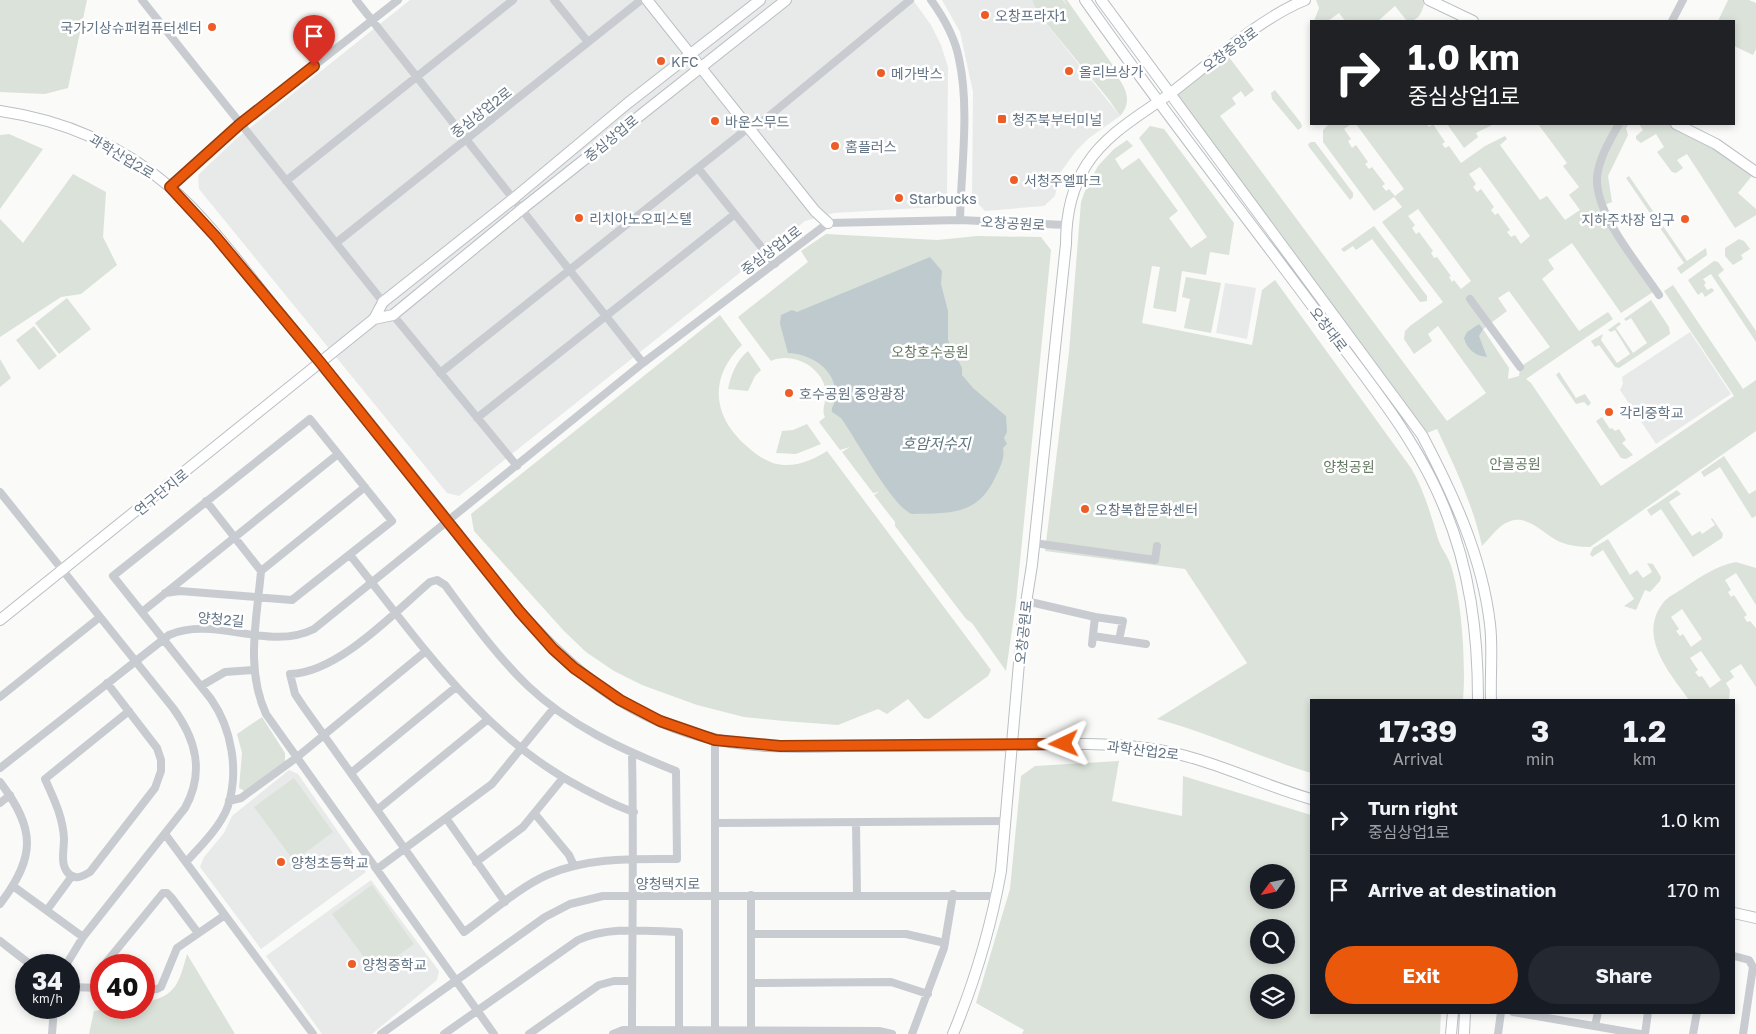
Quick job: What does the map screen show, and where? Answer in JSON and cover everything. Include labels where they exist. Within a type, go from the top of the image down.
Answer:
[{"type":"street","points":[[142,0],[383,302]]},
{"type":"street","points":[[356,0],[644,363]]},
{"type":"street","points":[[170,187],[240,124],[398,0]]},
{"type":"street","points":[[286,182],[513,0]]},
{"type":"street","points":[[554,0],[588,42]]},
{"type":"street","name":"중심상업2로","points":[[336,243],[641,0]]},
{"type":"street","points":[[647,0],[815,211],[828,224],[960,220],[963,92],[959,58],[952,36],[942,15],[931,0]]},
{"type":"street","name":"중심상업로","points":[[320,362],[374,319],[383,302],[513,199],[628,103],[760,0]]},
{"type":"street","name":"중심상업로","points":[[374,319],[393,315],[522,209],[786,0]]},
{"type":"street","points":[[440,373],[698,168],[750,129],[910,0]]},
{"type":"street","name":"오창대로","points":[[1085,0],[1157,103],[1345,350],[1404,433],[1422,462],[1444,506],[1465,569],[1477,642],[1478,699]]},
{"type":"street","name":"오창대로","points":[[1101,0],[1169,94],[1394,394],[1426,442],[1457,507],[1474,549],[1490,624],[1490,699]]},
{"type":"street","name":"오창중앙로","points":[[1157,103],[1271,18],[1305,0]]},
{"type":"street","points":[[1430,0],[1471,20]]},
{"type":"street","points":[[1673,20],[1683,0]]},
{"type":"street","name":"오창공원로","points":[[953,1034],[978,967],[997,896],[1014,745],[1026,601],[1066,244],[1066,225],[1079,179],[1094,154],[1114,134],[1157,103]]},
{"type":"street","name":"과학산업2로","points":[[0,111],[50,121],[74,129],[121,152],[170,187],[216,237],[320,362],[520,612],[553,649],[574,668],[642,713],[678,728],[715,740],[780,746],[1081,743],[1146,748],[1168,751],[1204,761],[1310,799]]},
{"type":"street","points":[[1619,125],[1600,163],[1598,191],[1609,220],[1659,295]]},
{"type":"street","points":[[1678,125],[1723,149],[1756,172]]},
{"type":"street","points":[[698,168],[774,264]]},
{"type":"street","points":[[476,418],[735,214]]},
{"type":"street","name":"오창공원로","points":[[960,220],[1066,225]]},
{"type":"street","name":"중심상업1로","points":[[447,520],[644,363],[828,224]]},
{"type":"street","points":[[1470,299],[1520,368]]},
{"type":"street","points":[[393,315],[517,466]]},
{"type":"street","name":"연구단지로","points":[[0,620],[320,362]]},
{"type":"street","points":[[165,593],[180,591],[292,600],[392,521],[310,419],[113,576],[218,709],[228,734],[233,768],[229,801],[218,822],[186,862]]},
{"type":"street","points":[[142,612],[338,454]]},
{"type":"street","points":[[261,571],[365,487]]},
{"type":"street","points":[[0,492],[184,723],[196,750],[196,775],[190,799],[165,834],[83,937],[73,954]]},
{"type":"street","points":[[206,501],[261,571],[253,670],[259,699],[266,714],[494,1034]]},
{"type":"street","name":"양청2길","points":[[0,768],[163,639],[179,631],[191,629],[280,636],[307,633],[326,621],[447,520]]},
{"type":"street","points":[[1034,543],[1155,560],[1157,546]]},
{"type":"street","points":[[350,555],[456,687],[487,720],[520,750],[563,778],[619,808],[634,812]]},
{"type":"street","points":[[430,582],[440,582],[507,664],[554,708],[578,724],[632,754],[676,771],[677,859],[593,861],[574,866],[540,879],[464,932],[295,694],[290,674],[314,670],[334,660],[430,582]]},
{"type":"street","points":[[1026,601],[1095,617],[1123,621],[1119,640]]},
{"type":"street","points":[[0,698],[100,617]]},
{"type":"street","points":[[1095,617],[1092,640],[1119,640],[1146,644]]},
{"type":"street","points":[[229,801],[241,798],[325,736],[426,651]]},
{"type":"street","points":[[201,686],[225,672],[253,670]]},
{"type":"street","points":[[107,683],[129,711],[157,748],[161,760],[158,781],[155,788],[90,872],[77,878],[72,876],[64,866],[64,840],[60,816],[45,779],[129,711]]},
{"type":"street","points":[[351,772],[456,687]]},
{"type":"street","points":[[376,869],[492,784],[554,708]]},
{"type":"street","points":[[377,810],[487,720]]},
{"type":"street","points":[[715,740],[715,1032]]},
{"type":"street","points":[[632,754],[635,859],[631,896],[632,1032]]},
{"type":"street","points":[[476,862],[512,836],[535,814],[563,778]]},
{"type":"street","points":[[0,782],[23,815],[28,844],[26,857],[13,886],[0,904]]},
{"type":"street","points":[[0,803],[10,795]]},
{"type":"street","points":[[535,814],[569,855],[574,866]]},
{"type":"street","points":[[446,818],[505,902]]},
{"type":"street","points":[[715,823],[1006,821]]},
{"type":"street","points":[[856,823],[858,896]]},
{"type":"street","points":[[165,834],[313,1034]]},
{"type":"street","points":[[47,910],[72,876]]},
{"type":"street","points":[[13,886],[83,937]]},
{"type":"street","points":[[113,954],[164,894],[167,893],[198,933]]},
{"type":"street","points":[[912,1034],[945,943],[953,894]]},
{"type":"street","name":"양청택지로","points":[[381,1034],[556,910],[586,899],[603,896],[715,895],[858,896],[953,894],[997,896]]},
{"type":"street","points":[[751,895],[751,1032]]},
{"type":"street","points":[[1735,913],[1756,918]]},
{"type":"street","points":[[155,987],[161,986],[177,948],[226,915]]},
{"type":"street","points":[[444,1034],[578,940],[598,934],[631,931],[679,932],[679,1032]]},
{"type":"street","points":[[751,934],[906,934],[945,943]]},
{"type":"street","points":[[0,941],[17,954]]},
{"type":"street","points":[[1735,956],[1749,960],[1754,967],[1742,1034]]},
{"type":"street","points":[[529,1034],[598,985],[614,981],[632,981]]},
{"type":"street","points":[[751,983],[891,982],[928,994]]},
{"type":"street","points":[[1451,1034],[1453,1014]]},
{"type":"street","points":[[1464,1034],[1465,1014]]},
{"type":"street","points":[[1498,1034],[1500,1014]]},
{"type":"street","points":[[1595,1026],[1598,1014]]},
{"type":"street","points":[[1645,1034],[1648,1014]]},
{"type":"street","points":[[1693,1034],[1696,1014]]},
{"type":"street","points":[[1547,1015],[1640,1034]]},
{"type":"street","points":[[52,1034],[53,1019]]},
{"type":"street","points":[[614,1034],[632,1032],[879,1031],[892,1034]]},
{"type":"shaded area","points":[[410,0],[913,0],[931,25],[941,45],[948,67],[947,199],[937,207],[834,213],[805,221],[459,496],[447,493],[199,189],[198,175],[236,139]]},
{"type":"shaded area","points":[[942,0],[1032,0],[1037,12],[1120,116],[1089,138],[1076,151],[1060,173],[1055,196],[1044,206],[985,211],[972,197],[973,92],[960,32]]},
{"type":"shaded area","points":[[1225,283],[1256,288],[1247,339],[1216,333]]},
{"type":"shaded area","points":[[1690,332],[1731,394],[1656,444],[1620,390],[1623,384],[1622,377]]},
{"type":"shaded area","name":"양청초등학교","points":[[289,770],[298,774],[366,872],[261,949],[200,867],[204,857],[224,833],[232,816]]},
{"type":"shaded area","name":"양청중학교","points":[[371,880],[439,971],[437,980],[372,1034],[322,1034],[266,956]]},
{"type":"green space","points":[[0,0],[87,0],[68,88],[45,94],[0,92]]},
{"type":"green space","points":[[1032,0],[1063,0],[1068,7],[1064,0],[1067,0],[1119,74],[1117,76],[1127,96],[1126,106],[1120,116],[1110,101],[1037,12]]},
{"type":"green space","points":[[1316,0],[1426,0],[1420,15],[1414,20],[1406,20],[1395,6],[1379,20],[1344,20],[1339,13],[1329,20],[1314,20],[1319,8]]},
{"type":"green space","points":[[1728,0],[1749,0],[1756,3],[1756,49],[1753,55],[1735,46],[1735,20],[1718,20]]},
{"type":"green space","name":"안골공원","points":[[1225,52],[1254,90],[1245,97],[1241,91],[1232,98],[1236,104],[1220,116],[1447,421],[1486,393],[1438,326],[1428,334],[1432,341],[1414,354],[1404,339],[1405,331],[1410,326],[1443,302],[1382,222],[1402,207],[1394,197],[1374,211],[1323,142],[1323,130],[1328,125],[1350,125],[1344,129],[1351,139],[1348,141],[1352,148],[1356,145],[1368,162],[1365,164],[1369,169],[1372,167],[1385,184],[1382,186],[1386,191],[1389,189],[1395,196],[1404,189],[1357,125],[1428,125],[1429,127],[1434,125],[1445,142],[1442,144],[1445,148],[1449,146],[1461,163],[1485,146],[1505,136],[1507,139],[1500,145],[1540,200],[1547,196],[1565,220],[1580,210],[1569,195],[1579,187],[1563,166],[1567,163],[1539,125],[1628,125],[1626,128],[1628,135],[1608,176],[1612,202],[1602,206],[1656,290],[1621,313],[1572,243],[1548,260],[1554,269],[1542,279],[1579,331],[1608,312],[1613,319],[1526,379],[1531,383],[1601,486],[1734,396],[1664,291],[1673,285],[1743,389],[1756,380],[1756,431],[1590,547],[1564,543],[1522,520],[1508,522],[1501,526],[1482,546],[1469,501],[1437,429],[1422,435],[1169,94]],"holes":[[[1480,167],[1530,236],[1521,244],[1515,235],[1511,237],[1507,232],[1510,230],[1498,213],[1495,215],[1491,210],[1494,207],[1481,189],[1477,192],[1473,187],[1476,184],[1469,174]],[[1418,209],[1471,281],[1461,289],[1454,280],[1452,282],[1449,277],[1451,276],[1437,257],[1434,258],[1431,253],[1433,251],[1419,232],[1416,234],[1412,228],[1415,225],[1408,216]],[[1509,291],[1550,347],[1520,367],[1519,376],[1508,379],[1509,368],[1483,329],[1507,311],[1498,298]]]},
{"type":"green space","points":[[1275,90],[1301,123],[1302,127],[1298,130],[1272,99],[1271,93]]},
{"type":"green space","points":[[1448,125],[1492,125],[1476,133],[1478,137],[1464,148]]},
{"type":"green space","points":[[1640,125],[1678,125],[1755,172],[1738,193],[1756,209],[1756,215],[1735,228],[1687,154],[1677,160],[1683,168],[1676,173],[1672,172],[1657,152],[1664,147],[1656,134],[1641,143],[1636,139],[1636,136],[1643,130]]},
{"type":"green space","name":"양청공원","points":[[1150,126],[1164,129],[1234,223],[1229,255],[1210,252],[1206,275],[1182,271],[1176,312],[1153,308],[1160,267],[1152,266],[1142,323],[1252,345],[1262,290],[1275,280],[1416,476],[1438,539],[1450,563],[1454,577],[1462,631],[1463,699],[1310,699],[1310,773],[1196,731],[1157,719],[1247,663],[1185,569],[1045,551],[1069,352],[1081,202],[1098,166],[1114,149],[1127,140],[1133,146],[1115,159],[1122,170],[1139,158],[1178,211],[1169,218],[1191,248],[1207,237],[1139,138]]},
{"type":"green space","points":[[9,134],[43,149],[0,209],[0,135]]},
{"type":"green space","points":[[1315,142],[1353,193],[1353,197],[1350,200],[1309,147],[1308,144]]},
{"type":"green space","points":[[73,174],[106,192],[103,237],[117,265],[81,294],[61,297],[0,337],[0,219],[23,243]]},
{"type":"green space","points":[[1629,176],[1687,261],[1706,248],[1707,255],[1681,274],[1677,268],[1684,263],[1626,178]]},
{"type":"green space","points":[[1374,226],[1427,296],[1427,301],[1420,302],[1372,239],[1356,250],[1353,246],[1344,252],[1341,249]]},
{"type":"green space","name":"오창호수공원","points":[[826,234],[937,240],[977,236],[1041,237],[1051,250],[1016,602],[1006,671],[972,623],[966,619],[895,526],[895,522],[874,495],[879,492],[873,493],[842,452],[850,447],[840,450],[819,422],[825,417],[826,394],[820,376],[814,369],[798,360],[780,358],[771,361],[738,317],[808,262],[801,251]]},
{"type":"green space","points":[[1739,239],[1744,241],[1750,249],[1741,255],[1743,259],[1733,265],[1725,256],[1725,248]]},
{"type":"green space","points":[[1714,261],[1718,262],[1724,270],[1718,275],[1756,331],[1756,342],[1711,274],[1703,279],[1706,283],[1704,285],[1707,290],[1712,288],[1714,291],[1705,297],[1702,292],[1698,295],[1688,280]]},
{"type":"green space","points":[[1186,277],[1221,283],[1211,333],[1184,328],[1190,299],[1182,297]]},
{"type":"green space","points":[[67,298],[91,329],[59,354],[35,323]]},
{"type":"green space","points":[[1651,300],[1669,327],[1670,334],[1619,368],[1615,367],[1599,345],[1595,347],[1591,341],[1603,334],[1601,340],[1617,363],[1630,354],[1615,330],[1611,332],[1608,330],[1619,322],[1621,324],[1616,328],[1633,353],[1647,343],[1631,318],[1626,321],[1624,319]]},
{"type":"green space","points":[[720,315],[742,345],[723,371],[719,385],[722,412],[728,425],[750,449],[762,458],[779,465],[801,463],[827,451],[991,670],[988,676],[929,719],[924,718],[908,699],[887,714],[878,709],[838,725],[744,717],[697,705],[642,685],[614,671],[586,652],[564,631],[474,531],[471,514]]},
{"type":"green space","points":[[34,326],[57,356],[39,370],[16,340]]},
{"type":"green space","points":[[748,351],[761,370],[755,376],[748,391],[728,389],[740,359]]},
{"type":"green space","points":[[0,359],[11,378],[0,387]]},
{"type":"green space","points":[[1559,372],[1576,398],[1585,394],[1591,403],[1588,406],[1584,402],[1576,404],[1556,375]]},
{"type":"green space","points":[[1602,417],[1610,429],[1612,428],[1615,431],[1619,429],[1626,440],[1622,443],[1633,455],[1626,459],[1621,458],[1596,421]]},
{"type":"green space","points":[[807,424],[821,444],[796,454],[776,453],[782,431],[793,430]]},
{"type":"green space","points":[[1724,456],[1749,494],[1756,490],[1756,516],[1752,518],[1720,467],[1704,477],[1701,472]]},
{"type":"green space","points":[[1677,490],[1681,494],[1669,502],[1692,536],[1700,531],[1702,534],[1715,525],[1712,518],[1723,534],[1722,538],[1693,557],[1661,509],[1651,516],[1647,510]]},
{"type":"green space","points":[[1608,539],[1630,575],[1637,570],[1643,578],[1652,572],[1647,563],[1653,564],[1661,577],[1660,581],[1650,592],[1645,590],[1636,610],[1624,606],[1634,599],[1603,550],[1592,557],[1590,554],[1593,548]]},
{"type":"green space","points":[[1736,562],[1756,568],[1756,605],[1736,573],[1725,580],[1731,590],[1728,592],[1731,597],[1734,595],[1747,615],[1744,617],[1747,622],[1750,621],[1756,628],[1756,687],[1741,664],[1730,671],[1734,677],[1726,683],[1730,690],[1729,699],[1688,699],[1659,654],[1653,629],[1656,616],[1663,603],[1670,597],[1709,572]],"holes":[[[1682,609],[1702,639],[1691,647],[1683,634],[1680,636],[1676,631],[1679,629],[1671,617]],[[1701,651],[1721,680],[1710,688],[1702,676],[1699,677],[1695,672],[1698,670],[1690,658]]]},
{"type":"green space","points":[[262,717],[285,753],[285,762],[246,792],[239,788],[242,753],[237,734]]},
{"type":"green space","points":[[1119,761],[1112,801],[1182,816],[1183,776],[1310,815],[1310,1014],[1441,1014],[1440,1034],[1022,1034],[1024,1030],[976,1003],[1010,889],[1021,776],[1035,766]]},
{"type":"green space","points":[[294,778],[333,832],[294,861],[254,807]]},
{"type":"green space","points":[[372,885],[414,944],[375,972],[332,914]]},
{"type":"green space","points":[[187,954],[235,1034],[89,1034],[92,1019],[155,1019],[155,1000],[170,992],[181,973]]},
{"type":"water","name":"호암저수지","points":[[930,257],[942,271],[941,284],[948,311],[948,340],[962,368],[962,375],[973,388],[1006,416],[1007,432],[1004,438],[1007,444],[1003,448],[1003,459],[995,478],[980,500],[961,510],[912,514],[904,509],[895,499],[841,418],[832,412],[835,391],[829,373],[823,366],[807,357],[788,353],[780,324],[781,315],[792,310],[797,312]]},
{"type":"water","points":[[1479,324],[1483,329],[1479,336],[1487,357],[1472,351],[1464,338],[1467,332]]},
{"type":"place","name":"오창프라자1","points":[[985,15]]},
{"type":"place","name":"국가기상슈퍼컴퓨터센터","points":[[212,27]]},
{"type":"place","name":"KFC","points":[[661,61]]},
{"type":"place","name":"올리브상가","points":[[1069,71]]},
{"type":"place","name":"메가박스","points":[[881,73]]},
{"type":"place","name":"청주북부터미널","points":[[1002,119]]},
{"type":"place","name":"바운스무드","points":[[715,121]]},
{"type":"place","name":"홈플러스","points":[[835,146]]},
{"type":"place","name":"서청주엘파크","points":[[1014,180]]},
{"type":"place","name":"Starbucks","points":[[899,198]]},
{"type":"place","name":"리치아노오피스텔","points":[[579,218]]},
{"type":"place","name":"지하주차장 입구","points":[[1685,219]]},
{"type":"place","name":"호수공원 중앙광장","points":[[789,393]]},
{"type":"place","name":"각리중학교","points":[[1609,412]]},
{"type":"place","name":"오창복합문화센터","points":[[1085,509]]},
{"type":"place","name":"양청초등학교","points":[[281,862]]},
{"type":"place","name":"양청중학교","points":[[352,964]]},
{"type":"route","points":[[314,66],[240,124],[170,187],[186,202],[216,237],[387,443],[520,612],[553,649],[574,668],[642,713],[678,728],[715,740],[742,744],[780,746],[1064,744]]}]
